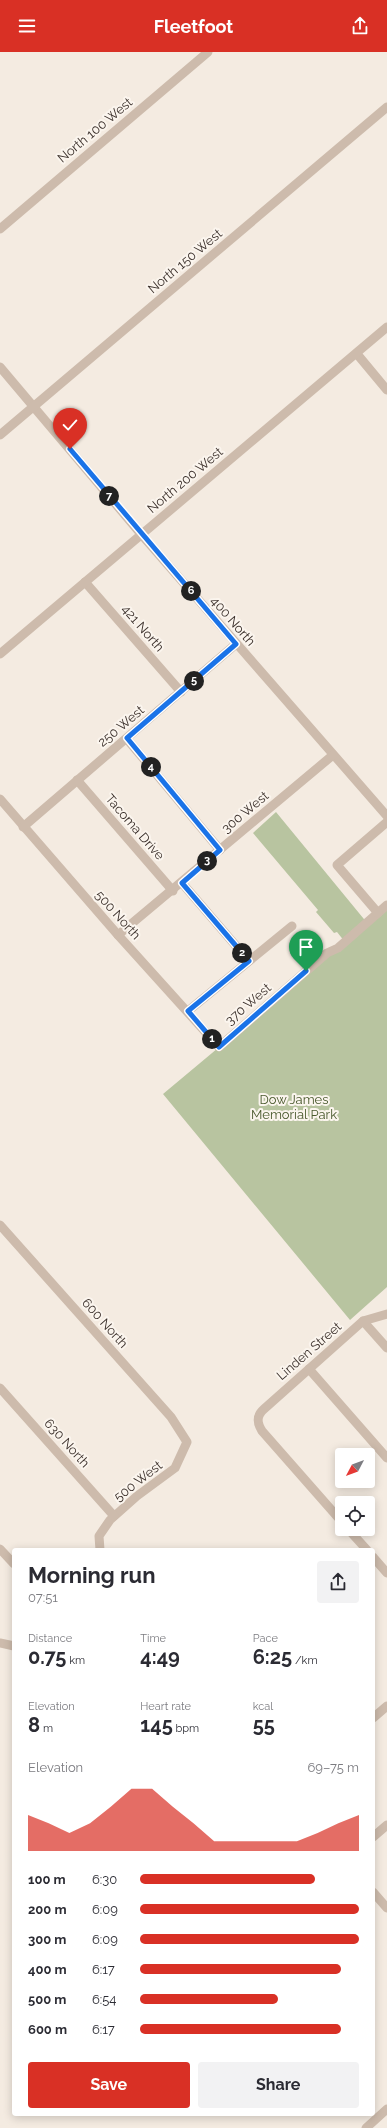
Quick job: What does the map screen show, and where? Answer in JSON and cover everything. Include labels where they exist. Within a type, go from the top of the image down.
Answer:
[{"type":"street","name":"North 100 West","points":[[0,229],[208,52]]},
{"type":"street","name":"North 150 West","points":[[0,435],[387,107]]},
{"type":"street","name":"North 200 West","points":[[0,654],[357,354],[387,327]]},
{"type":"street","points":[[357,354],[387,390]]},
{"type":"street","name":"400 North","points":[[0,367],[141,534],[387,816]]},
{"type":"street","name":"421 North","points":[[85,582],[181,692]]},
{"type":"street","name":"250 West","points":[[23,826],[236,644]]},
{"type":"street","points":[[127,738],[220,850]]},
{"type":"street","name":"300 West","points":[[118,935],[173,891],[333,755]]},
{"type":"street","name":"Tacoma Drive","points":[[77,780],[173,891]]},
{"type":"street","name":"500 North","points":[[0,799],[118,935],[219,1047]]},
{"type":"street","points":[[378,913],[337,865],[387,822]]},
{"type":"street","points":[[182,883],[249,961]]},
{"type":"street","name":"370 West","points":[[219,1047],[327,953],[338,948],[387,905]]},
{"type":"street","points":[[188,1011],[292,926]]},
{"type":"street","name":"600 North","points":[[0,1225],[171,1417],[187,1442]]},
{"type":"street","name":"Linden Street","points":[[335,1514],[262,1431],[258,1420],[259,1414],[363,1321],[387,1314]]},
{"type":"street","points":[[363,1321],[387,1348]]},
{"type":"street","points":[[309,1369],[387,1458]]},
{"type":"street","name":"630 North","points":[[0,1388],[114,1516]]},
{"type":"street","name":"500 West","points":[[100,1548],[99,1536],[114,1516],[137,1496],[175,1468],[187,1442]]},
{"type":"street","points":[[354,1536],[365,1548]]},
{"type":"street","points":[[0,1549],[12,1562]]},
{"type":"street","points":[[375,1559],[387,1573]]},
{"type":"street","points":[[0,1643],[12,1646]]},
{"type":"street","points":[[375,1716],[387,1706]]},
{"type":"street","points":[[375,1836],[387,1825]]},
{"type":"street","points":[[375,1894],[387,1908]]},
{"type":"street","points":[[366,2128],[387,2110]]},
{"type":"green space","name":"Dow James Memorial Park","points":[[276,812],[368,924],[387,908],[387,1287],[350,1320],[163,1094],[345,942],[337,932],[334,933],[316,912],[318,910],[253,833]]},
{"type":"route","points":[[70,449],[236,644],[127,738],[220,850],[182,883],[249,961],[188,1011],[219,1047],[306,971]]}]
